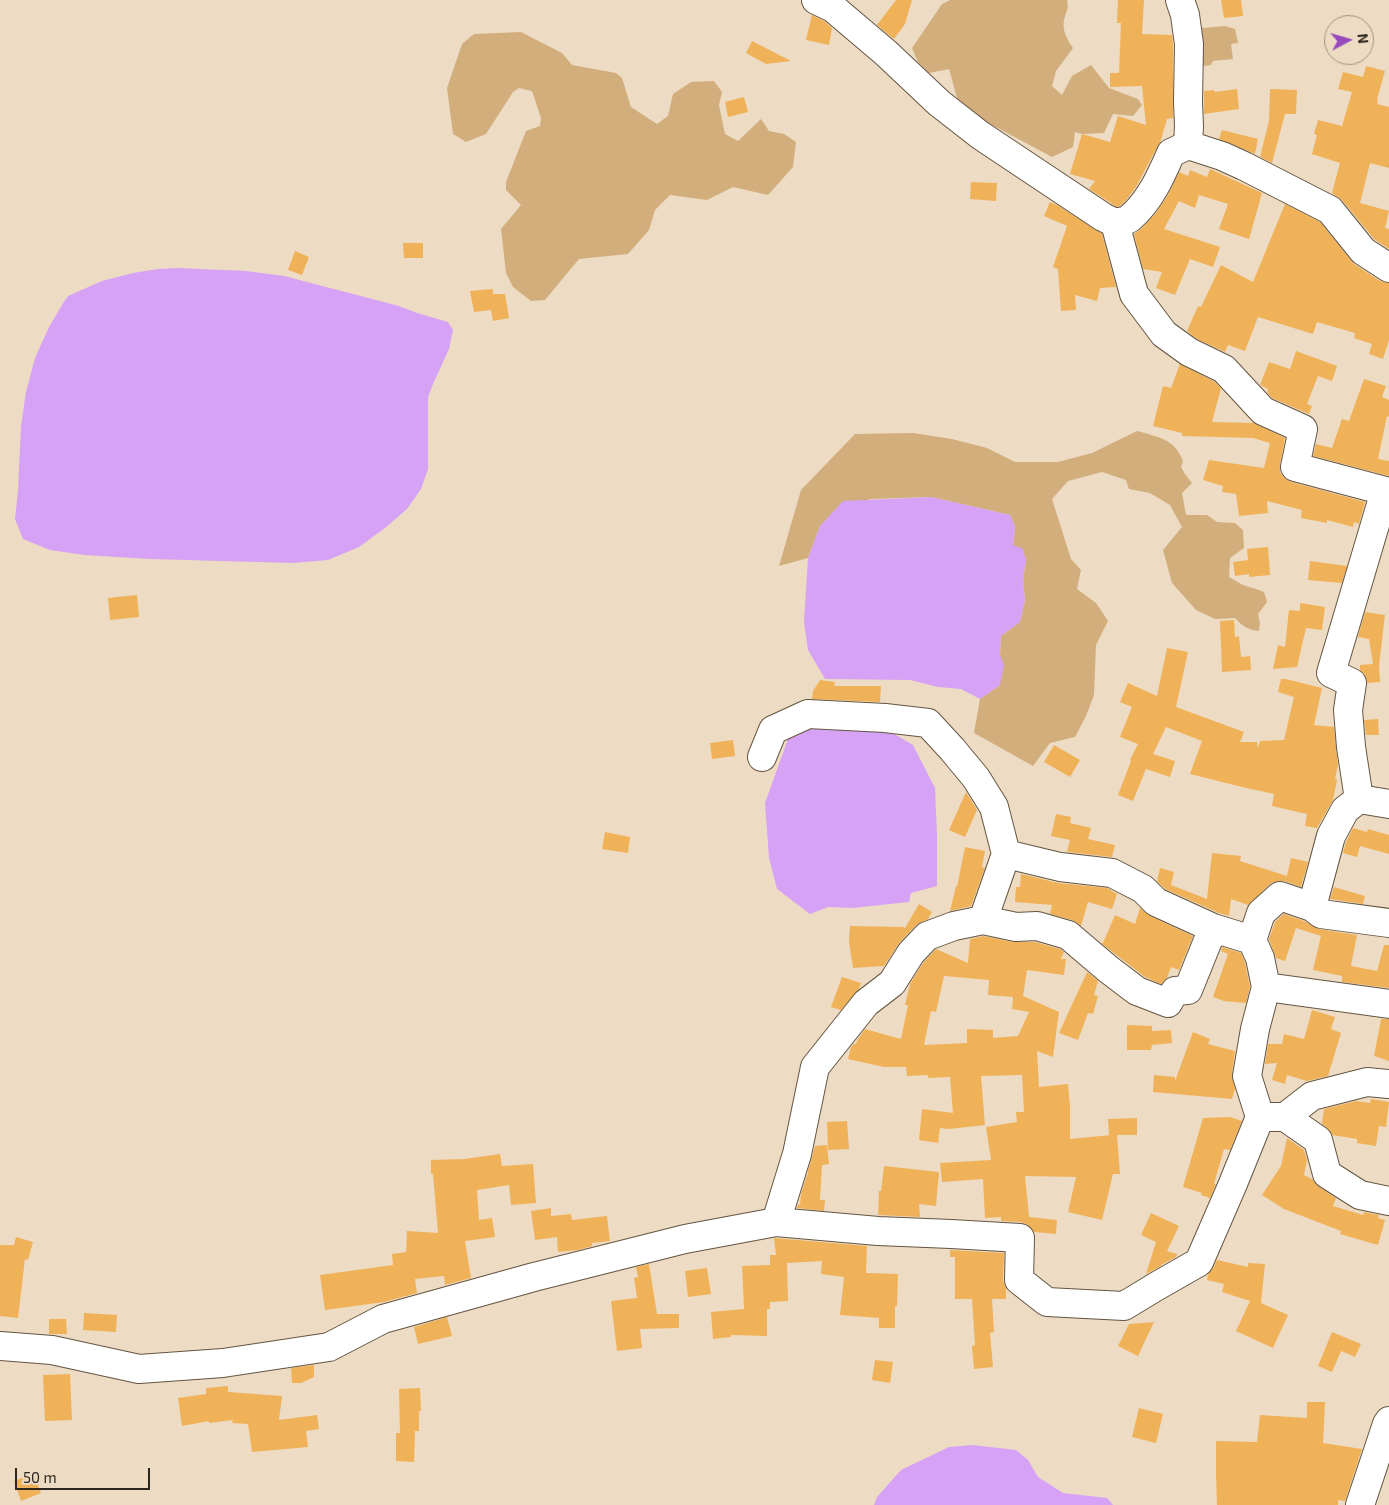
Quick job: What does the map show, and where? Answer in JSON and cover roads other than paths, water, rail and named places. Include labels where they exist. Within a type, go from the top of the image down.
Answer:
[{"type":"street","points":[[1180,0],[1185,16],[1189,44],[1188,145]]},
{"type":"street","points":[[824,4],[886,53],[939,103],[980,135],[1115,224],[1134,294],[1164,334],[1189,352],[1224,369],[1263,411],[1303,430],[1295,467],[1387,491],[1331,673],[1352,683],[1348,710],[1351,747],[1359,799]]},
{"type":"street","points":[[1115,224],[1129,219],[1146,199],[1161,178],[1171,153],[1188,145],[1222,156],[1244,166],[1330,210],[1364,251],[1389,268]]},
{"type":"street","points":[[762,757],[773,730],[808,714],[885,718],[928,723],[976,778],[994,807],[1006,854],[983,920]]},
{"type":"street","points":[[1312,907],[1331,836],[1345,810],[1359,799],[1389,804]]},
{"type":"street","points":[[1006,854],[1060,867],[1112,873],[1143,889],[1156,902],[1212,928],[1252,940]]},
{"type":"street","points":[[1389,923],[1321,914],[1312,907],[1280,896],[1261,913],[1252,940],[1260,958],[1266,987],[1255,1029],[1247,1076],[1272,1117],[1318,1140],[1327,1174],[1360,1195],[1389,1202]]},
{"type":"street","points":[[776,1222],[798,1154],[815,1067],[866,1002],[892,983],[911,953],[926,936],[954,926],[983,920],[1016,927],[1037,926],[1068,935],[1137,991],[1168,1003],[1175,991],[1188,990],[1212,928]]},
{"type":"street","points":[[1266,987],[1389,1004]]},
{"type":"street","points":[[0,1346],[52,1350],[139,1369],[223,1364],[329,1347],[383,1319],[525,1279],[685,1239],[776,1222],[878,1231],[1020,1238],[1019,1280],[1047,1302],[1124,1306],[1199,1262],[1232,1186],[1272,1117],[1312,1096],[1367,1082],[1389,1084]]},
{"type":"street","points":[[1360,1505],[1389,1422]]}]
